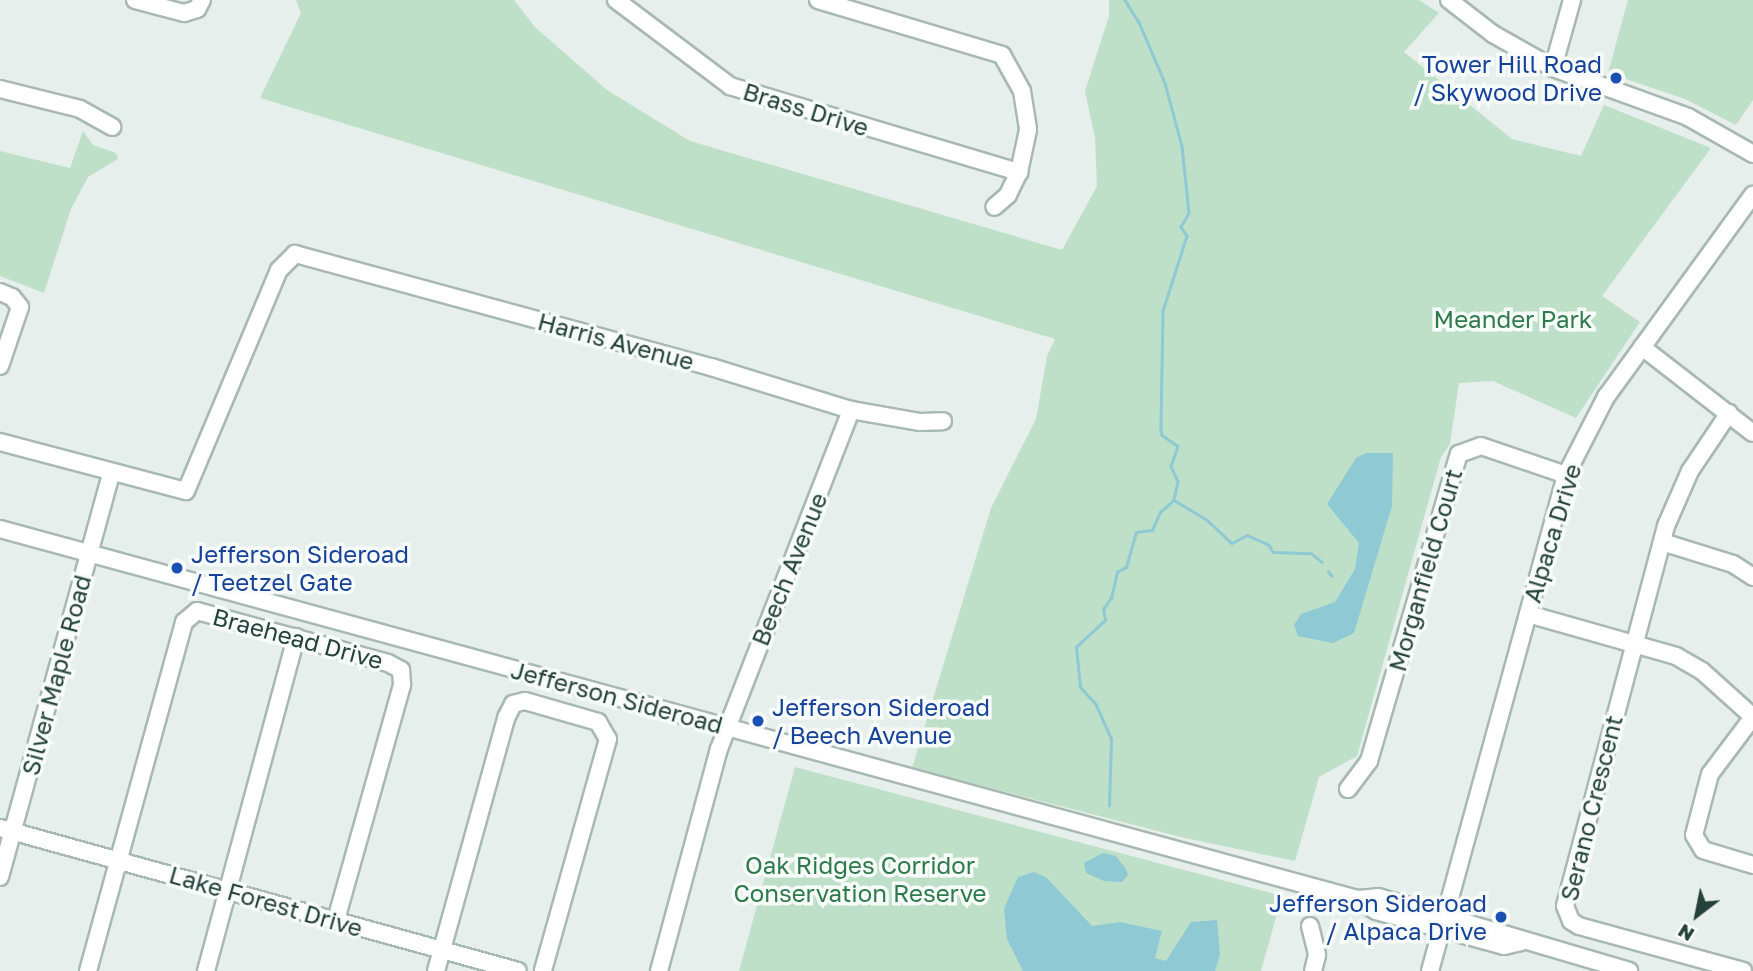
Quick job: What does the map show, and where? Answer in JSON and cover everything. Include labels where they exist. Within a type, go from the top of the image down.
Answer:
[{"type":"street","points":[[135,0],[184,13],[197,9],[202,0]]},
{"type":"street","name":"Brass Drive","points":[[616,0],[730,86],[1019,172]]},
{"type":"street","points":[[818,0],[999,52],[1022,91],[1026,107],[1027,146],[1008,195],[994,207]]},
{"type":"street","points":[[1449,0],[1493,34],[1553,68],[1678,113],[1753,154]]},
{"type":"street","points":[[1553,68],[1572,0]]},
{"type":"street","points":[[0,89],[80,109],[112,127]]},
{"type":"street","name":"Alpaca Drive","points":[[1430,971],[1566,475],[1594,416],[1753,195]]},
{"type":"street","name":"Harris Avenue","points":[[111,473],[179,493],[190,487],[279,270],[289,255],[404,282],[851,410],[919,422],[943,421]]},
{"type":"street","points":[[0,292],[18,302],[20,314],[0,366]]},
{"type":"street","points":[[1642,347],[1753,433]]},
{"type":"street","name":"Beech Avenue","points":[[727,727],[851,410]]},
{"type":"street","points":[[1633,643],[1662,542],[1690,471],[1729,412]]},
{"type":"street","points":[[0,442],[111,473]]},
{"type":"street","name":"Morganfield Court","points":[[1348,789],[1369,761],[1460,454],[1481,446],[1566,475]]},
{"type":"street","name":"Silver Maple Road","points":[[0,877],[6,829],[111,473]]},
{"type":"street","name":"Jefferson Sideroad","points":[[0,529],[1357,899],[1378,897],[1443,922],[1509,934],[1521,942],[1629,971]]},
{"type":"street","points":[[1662,542],[1733,564],[1753,577]]},
{"type":"street","name":"Braehead Drive","points":[[118,860],[187,617],[204,612],[296,637],[396,665],[403,678],[336,920]]},
{"type":"street","points":[[1528,614],[1633,643],[1689,662],[1753,717],[1710,774],[1694,835],[1703,850],[1753,865]]},
{"type":"street","points":[[206,971],[296,637]]},
{"type":"street","name":"Serano Crescent","points":[[1633,643],[1564,906],[1566,914],[1579,926],[1743,971]]},
{"type":"street","points":[[436,971],[506,718],[513,704],[525,701],[598,722],[608,739],[543,971]]},
{"type":"street","points":[[659,971],[727,727]]},
{"type":"street","name":"Lake Forest Drive","points":[[6,829],[518,971]]},
{"type":"street","points":[[88,971],[118,860]]},
{"type":"street","points":[[1310,926],[1317,948],[1313,971]]},
{"type":"green space","name":"Meander Park","points":[[296,0],[514,0],[535,27],[607,90],[690,141],[1062,250],[1097,186],[1095,138],[1085,91],[1109,16],[1109,0],[1419,0],[1439,13],[1404,52],[1512,139],[1581,156],[1604,105],[1711,148],[1602,296],[1640,322],[1576,418],[1493,381],[1459,383],[1450,444],[1441,457],[1357,756],[1319,777],[1295,861],[1185,838],[912,768],[991,508],[1036,419],[1047,356],[1055,339],[260,98],[301,13]]},
{"type":"green space","points":[[1628,0],[1753,0],[1753,100],[1736,125],[1685,99],[1608,73]]},
{"type":"green space","points":[[83,131],[93,145],[116,153],[118,159],[88,177],[71,209],[44,293],[0,276],[0,151],[70,168]]},
{"type":"green space","name":"Oak Ridges Corridor Conservation Reserve","points":[[795,767],[1282,896],[1261,971],[739,971]]},
{"type":"water","points":[[1366,453],[1393,453],[1392,506],[1354,633],[1333,643],[1298,636],[1294,625],[1301,614],[1335,602],[1355,569],[1359,543],[1327,504],[1356,458]]},
{"type":"water","points":[[1103,853],[1116,856],[1126,869],[1128,875],[1122,882],[1104,881],[1086,873],[1084,863]]},
{"type":"water","points":[[1034,872],[1047,878],[1092,926],[1120,922],[1162,931],[1155,958],[1166,961],[1191,922],[1217,920],[1220,954],[1215,971],[1023,971],[1007,939],[1004,909],[1018,877]]},
{"type":"waterway","points":[[1125,0],[1139,22],[1165,83],[1182,146],[1189,213],[1181,227],[1187,236],[1163,311],[1161,429],[1162,435],[1178,446],[1171,466],[1178,482],[1174,500]]},
{"type":"waterway","points":[[1174,500],[1206,519],[1232,543],[1247,535],[1269,545],[1273,552],[1311,553],[1322,562]]},
{"type":"waterway","points":[[1109,806],[1111,739],[1096,705],[1080,687],[1076,647],[1105,620],[1103,609],[1111,598],[1117,572],[1126,567],[1136,532],[1152,530],[1160,512],[1174,500]]},
{"type":"waterway","points":[[1328,571],[1332,576]]},
{"type":"place","name":"Tower Hill Road / Skywood Drive","points":[[1616,78]]},
{"type":"place","name":"Jefferson Sideroad / Teetzel Gate","points":[[177,568]]},
{"type":"place","name":"Jefferson Sideroad / Beech Avenue","points":[[758,721]]},
{"type":"place","name":"Jefferson Sideroad / Alpaca Drive","points":[[1501,917]]}]
